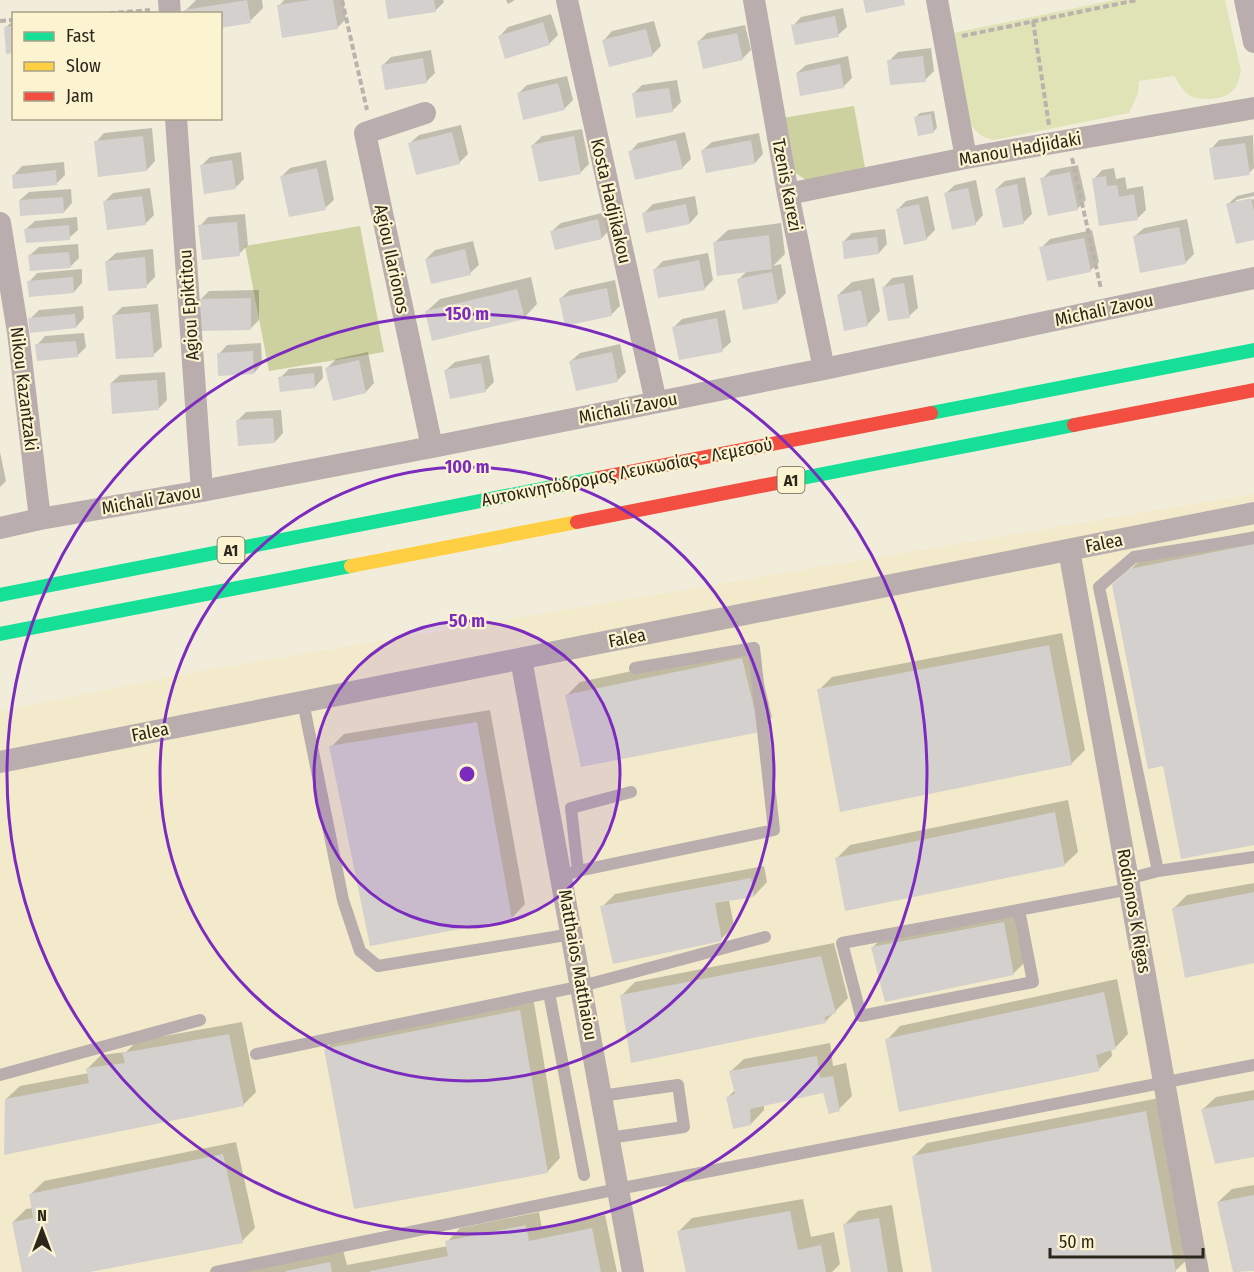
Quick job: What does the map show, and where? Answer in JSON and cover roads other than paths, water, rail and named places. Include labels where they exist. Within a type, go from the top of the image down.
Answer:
[{"type":"highway","name":"Αυτοκινητόδρομος Λευκωσίας - Λεμεσού","points":[[0,595],[1254,350]]},
{"type":"highway","name":"A1","points":[[0,634],[1254,390]]},
{"type":"highway","points":[[35,641],[186,608],[328,571]]},
{"type":"street","name":"Kosta Hadjikakou","points":[[567,0],[656,402]]},
{"type":"street","name":"Tzenis Karezi","points":[[754,0],[788,194],[824,369]]},
{"type":"street","points":[[937,0],[966,158]]},
{"type":"street","points":[[1245,0],[1254,42]]},
{"type":"street","name":"Manou Hadjidaki","points":[[788,194],[966,158],[1254,108]]},
{"type":"street","name":"Agiou Ilarionos","points":[[425,113],[365,133],[432,447]]},
{"type":"street","name":"Agiou Epiktitou","points":[[176,120],[202,491]]},
{"type":"street","name":"Nikou Kazantzaki","points":[[0,223],[18,332],[40,519]]},
{"type":"street","name":"Michali Zavou","points":[[0,528],[432,447],[824,369],[1254,278]]},
{"type":"street","name":"Falea","points":[[0,762],[1254,513]]},
{"type":"street","name":"Rodionos K Rigas","points":[[1069,550],[1198,1272]]},
{"type":"street","name":"Matthaios Matthaiou","points":[[521,659],[570,873],[572,934],[633,1272]]},
{"type":"lane","points":[[1158,871],[1099,587],[1134,557],[1254,538]]},
{"type":"lane","points":[[631,792],[571,808],[570,873],[774,830],[754,648],[635,668]]},
{"type":"lane","points":[[303,702],[343,900],[360,951],[378,966],[572,934]]},
{"type":"lane","points":[[1019,910],[1033,982],[861,1016],[842,943],[1019,910],[1129,884],[1158,871],[1254,857]]},
{"type":"lane","points":[[256,1054],[582,986],[765,937]]},
{"type":"lane","points":[[549,993],[584,1175]]},
{"type":"lane","points":[[0,1075],[201,1020]]},
{"type":"lane","points":[[216,1272],[618,1189],[1254,1065]]},
{"type":"lane","points":[[602,1096],[678,1085],[684,1127],[609,1138]]}]
